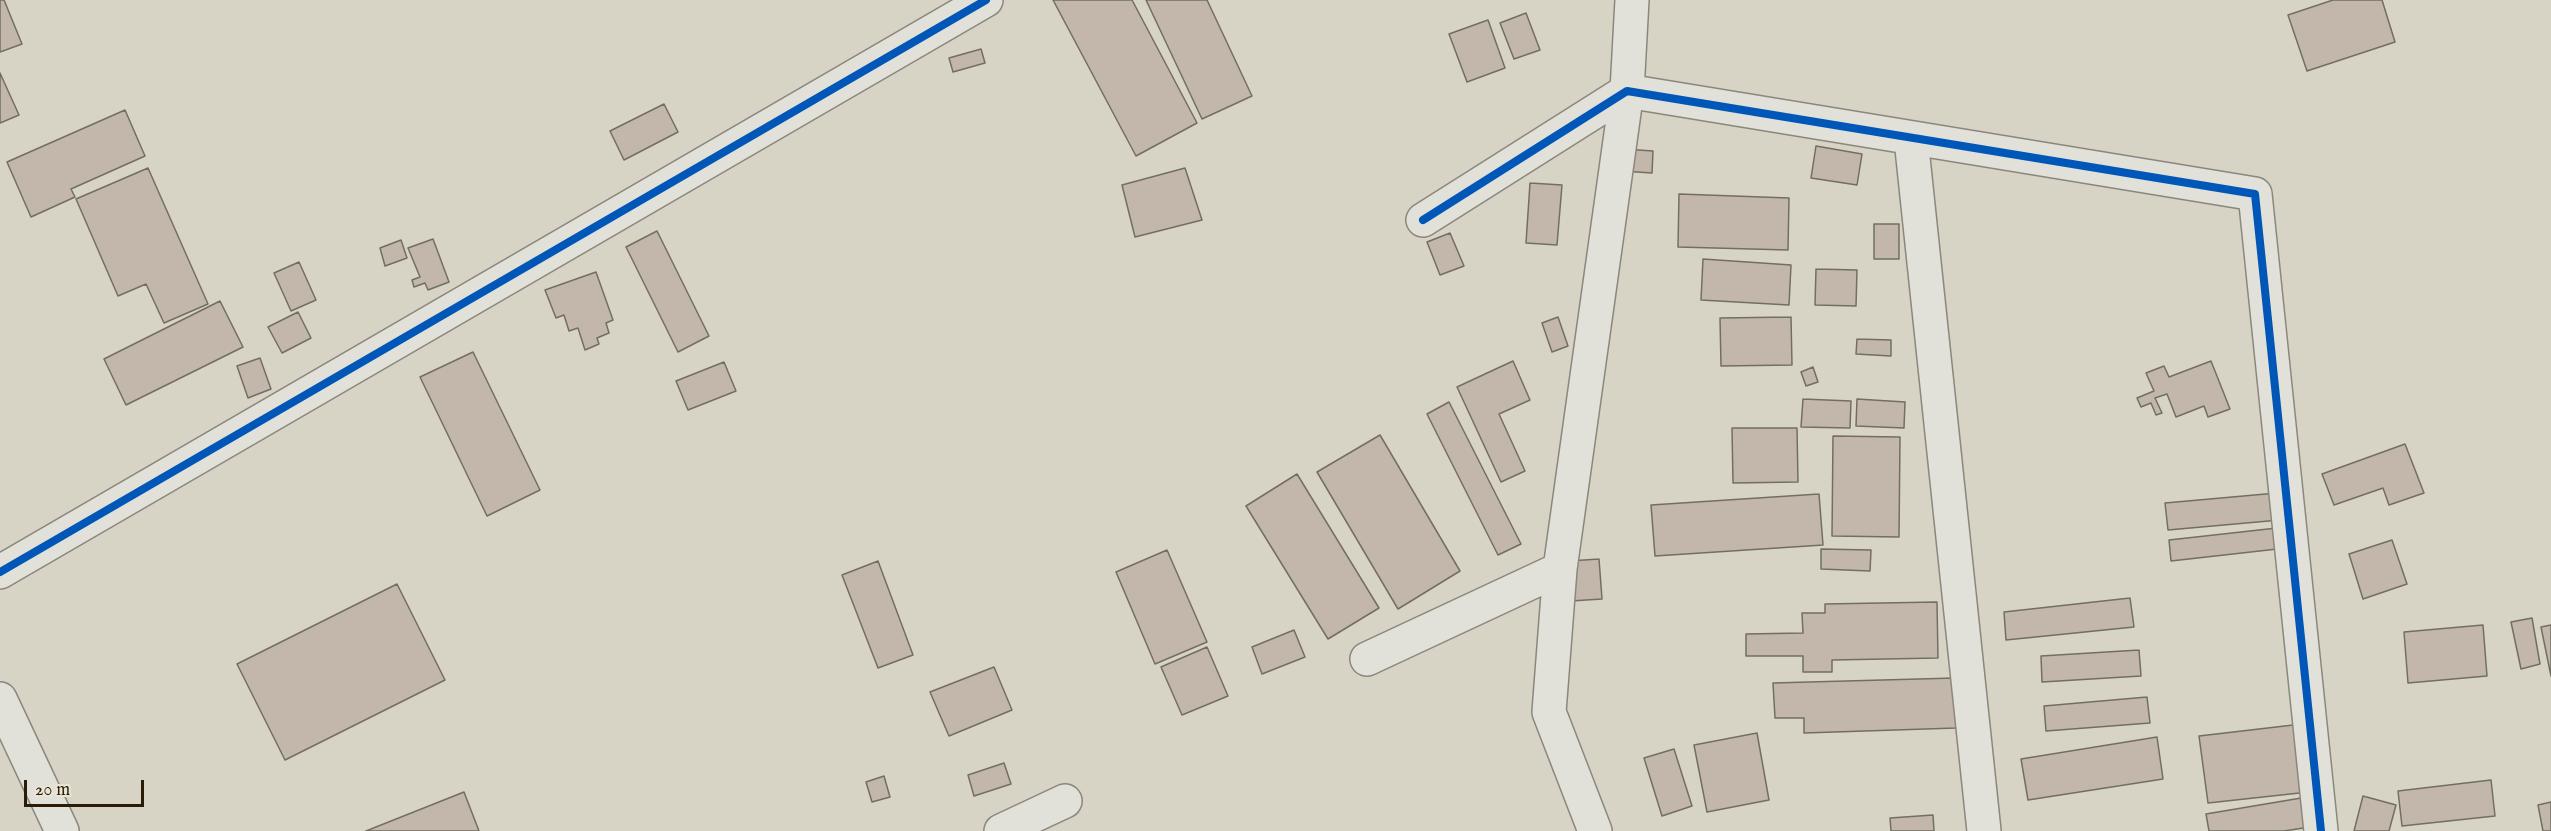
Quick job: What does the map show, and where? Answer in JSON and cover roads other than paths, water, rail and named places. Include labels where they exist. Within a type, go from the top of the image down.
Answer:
[{"type":"street","points":[[0,572],[986,0]]},
{"type":"street","points":[[1595,831],[1549,712],[1560,569],[1627,91],[1632,0]]},
{"type":"street","points":[[1423,220],[1627,91],[2255,194],[2320,831]]},
{"type":"street","points":[[1911,139],[1984,831]]},
{"type":"street","points":[[1367,659],[1560,569]]},
{"type":"street","points":[[0,699],[62,831]]},
{"type":"street","points":[[1001,831],[1065,801]]}]
